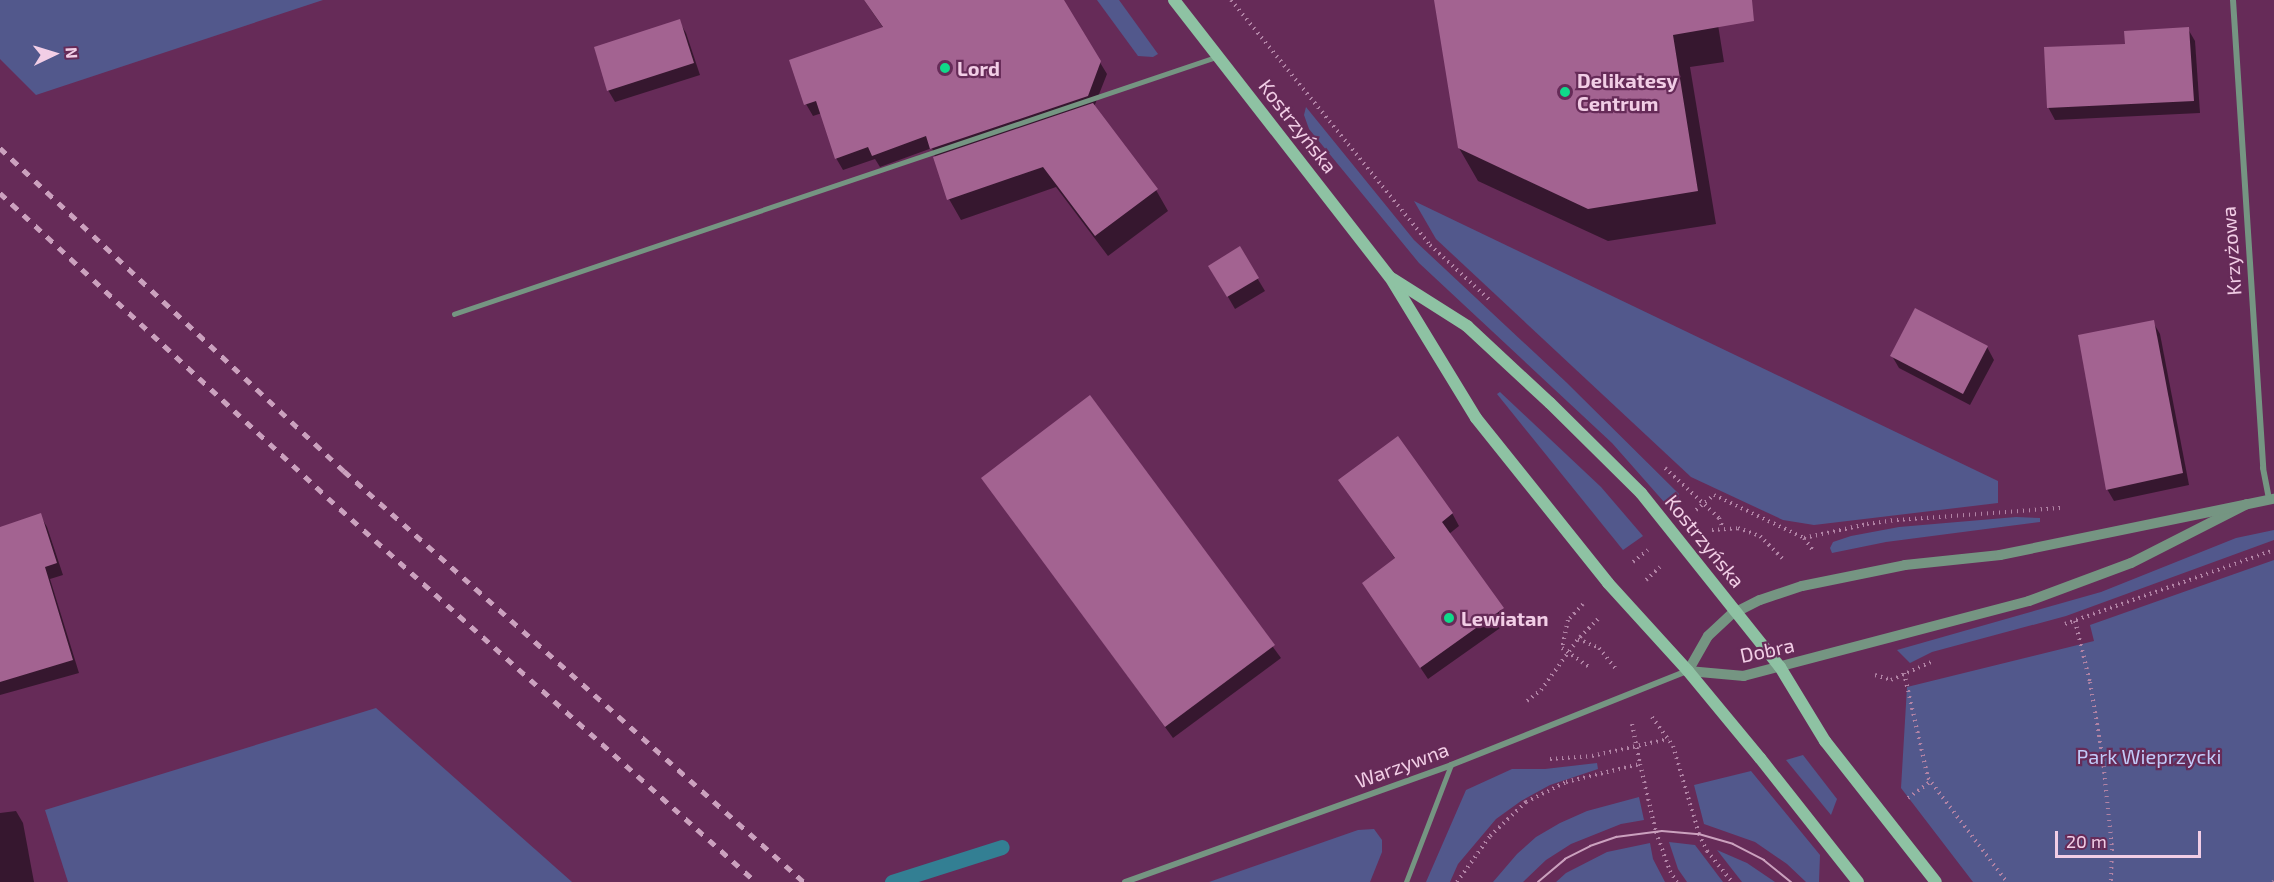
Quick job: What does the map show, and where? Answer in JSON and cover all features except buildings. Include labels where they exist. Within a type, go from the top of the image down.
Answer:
[{"type":"main road","name":"Kostrzyńska","points":[[1174,0],[1390,277],[1476,418],[1608,583],[1688,671],[1858,882]]},
{"type":"main road","name":"Kostrzyńska","points":[[1390,277],[1467,326],[1558,410],[1641,493],[1780,667],[1825,741],[1936,882]]},
{"type":"street","name":"Krzyżowa","points":[[2234,0],[2259,422],[2263,468],[2271,499]]},
{"type":"street","name":"Dobra","points":[[2247,504],[2131,563],[2029,602],[1744,676],[1688,671],[1708,636],[1737,612],[1760,600],[1833,578],[1905,565],[2000,555],[2271,499]]},
{"type":"street","name":"Warzywna","points":[[1125,882],[1451,765],[1688,671]]},
{"type":"lane","points":[[454,314],[1218,56]]},
{"type":"lane","points":[[1406,882],[1451,765]]},
{"type":"path","points":[[1231,0],[1430,244],[1500,309]]},
{"type":"path","points":[[1657,460],[1719,518],[1723,528]]},
{"type":"path","points":[[1689,516],[1714,495],[1804,538],[1817,557]]},
{"type":"path","points":[[1804,538],[1897,520],[2064,508]]},
{"type":"path","points":[[1706,531],[1738,528],[1760,536],[1776,550],[1786,564]]},
{"type":"path","points":[[1630,565],[1656,543]]},
{"type":"path","points":[[1643,582],[1670,559]]},
{"type":"path","points":[[1589,599],[1568,620],[1562,648],[1591,668]]},
{"type":"path","points":[[1599,619],[1578,639],[1599,648]]},
{"type":"path","points":[[2075,621],[2090,682],[2107,789],[2112,849],[2111,882]]},
{"type":"path","points":[[1870,672],[1881,679],[1891,680],[1905,674],[1931,781],[2007,882]]},
{"type":"path","points":[[1653,718],[1677,756],[1703,842],[1732,882]]},
{"type":"path","points":[[1632,724],[1656,832],[1670,871],[1677,882]]},
{"type":"path","points":[[1543,759],[1592,756],[1668,740]]},
{"type":"path","points":[[1457,882],[1490,836],[1526,802],[1566,782],[1640,764]]},
{"type":"path","points":[[1905,800],[1931,781]]},
{"type":"green space","points":[[0,0],[323,0],[36,95],[0,59]]},
{"type":"green space","points":[[1097,0],[1119,0],[1158,54],[1153,57],[1138,56]]},
{"type":"green space","points":[[1306,107],[1414,240],[1566,382],[1679,494],[1678,506],[1672,511],[1612,443],[1419,263],[1309,129],[1304,115]]},
{"type":"green space","points":[[1414,201],[1998,481],[1998,503],[1814,525],[1783,520],[1691,477],[1436,239]]},
{"type":"green space","points":[[1500,392],[1601,487],[1643,536],[1623,550],[1497,394]]},
{"type":"green space","points":[[2016,517],[2040,518],[2040,522],[1886,542],[1832,553],[1830,548],[1833,542],[1851,536],[1899,527]]},
{"type":"green space","points":[[2274,530],[2274,540],[2066,616],[1932,652],[1910,663],[1897,650],[2101,592],[2236,538]]},
{"type":"green space","name":"Park Wieprzycki","points":[[2274,560],[2274,882],[1973,882],[1901,788],[1907,687],[2094,641],[2090,625]]},
{"type":"green space","points":[[376,708],[572,882],[68,882],[45,810]]},
{"type":"green space","points":[[1803,755],[1837,799],[1831,815],[1786,760]]},
{"type":"green space","points":[[1597,763],[1598,769],[1550,785],[1521,801],[1496,819],[1458,864],[1450,882],[1426,882],[1466,790],[1512,769],[1545,769]]},
{"type":"green space","points":[[1751,771],[1820,855],[1819,882],[1806,882],[1787,864],[1755,842],[1704,824],[1694,785]]},
{"type":"green space","points":[[1639,797],[1644,820],[1621,824],[1571,844],[1546,860],[1523,882],[1493,882],[1517,854],[1536,837],[1560,823],[1587,811]]},
{"type":"green space","points":[[1374,829],[1382,840],[1382,852],[1370,882],[1209,882],[1358,830]]},
{"type":"green space","points":[[1669,842],[1695,845],[1723,882],[1687,882],[1678,869]]},
{"type":"green space","points":[[1650,843],[1653,859],[1665,882],[1556,882],[1566,873],[1607,852]]},
{"type":"green space","points":[[1717,850],[1747,863],[1775,882],[1742,882]]},
{"type":"waterway","points":[[892,882],[1002,847]]},
{"type":"tram line","points":[[1538,882],[1565,859],[1590,846],[1616,837],[1662,831],[1699,834],[1733,844],[1764,860],[1791,882]]},
{"type":"railway","points":[[0,148],[344,471],[804,882]]},
{"type":"railway","points":[[0,193],[328,498],[756,882]]},
{"type":"place","name":"Lord","points":[[945,68]]},
{"type":"place","name":"Delikatesy Centrum","points":[[1565,92]]},
{"type":"place","name":"Lewiatan","points":[[1449,618]]}]
